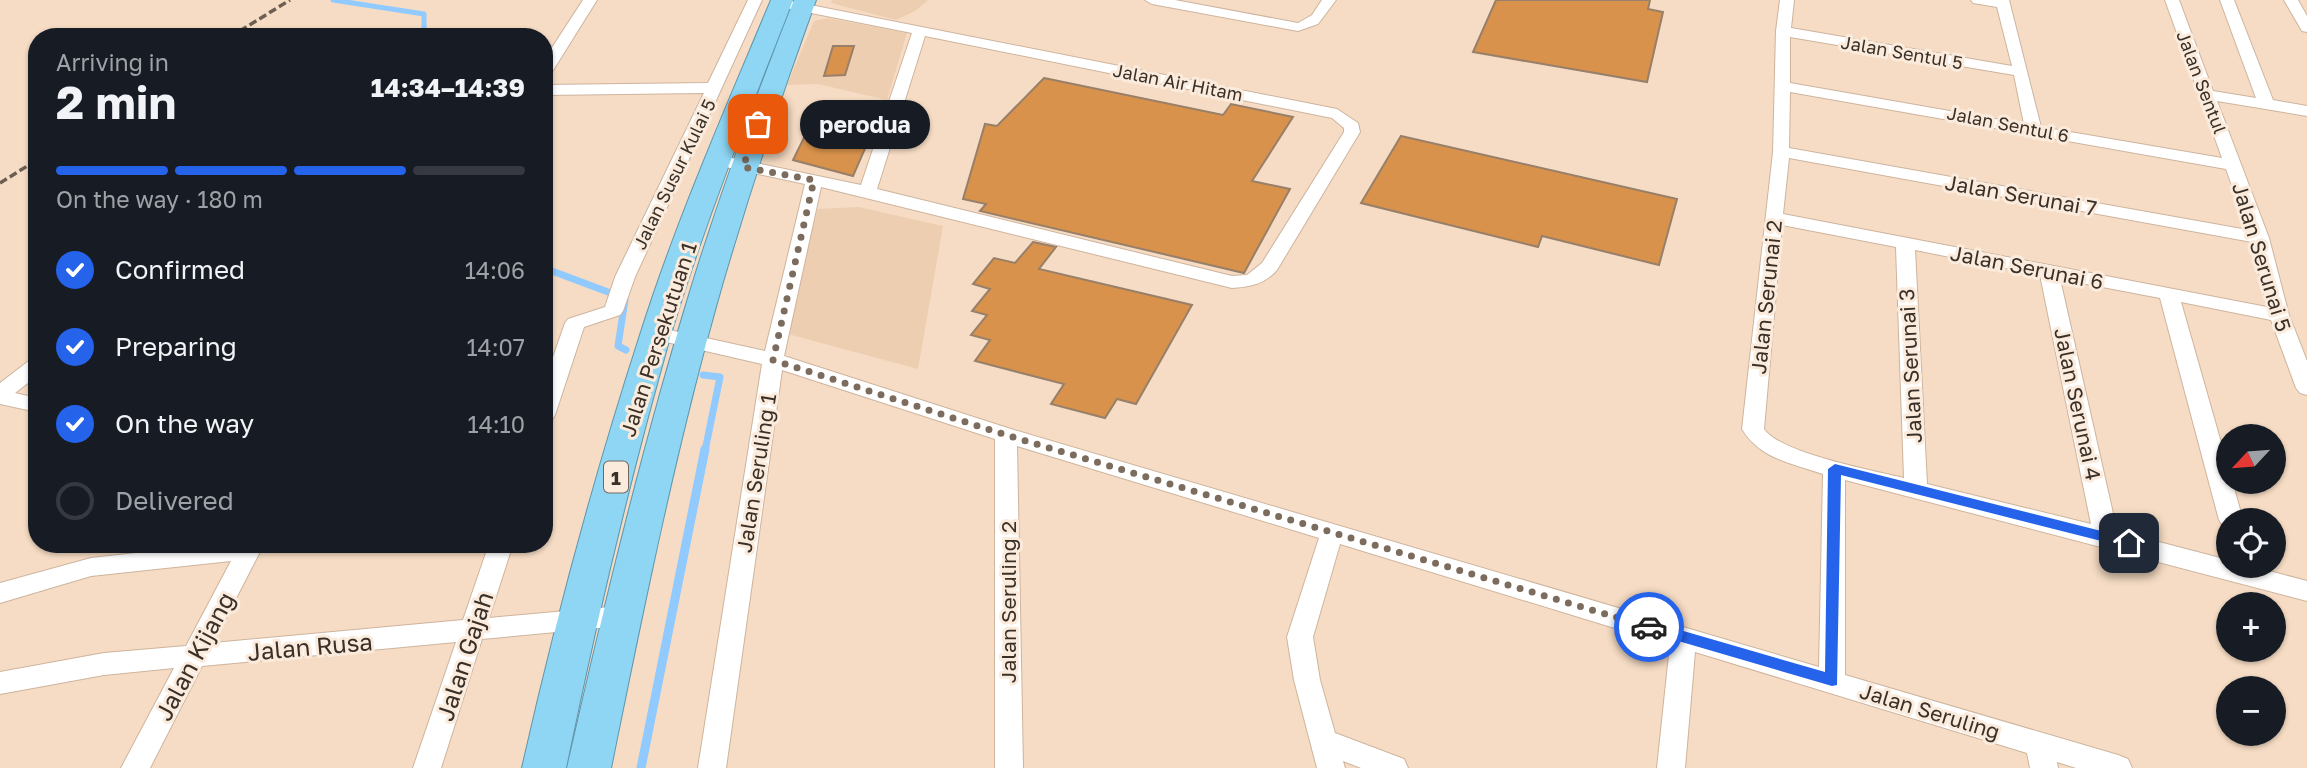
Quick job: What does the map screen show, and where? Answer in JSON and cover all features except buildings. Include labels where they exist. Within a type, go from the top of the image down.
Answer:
[{"type":"highway","name":"Jalan Persekutuan 1","points":[[544,768],[576,620],[730,164],[792,2]]},
{"type":"highway","name":"Jalan Persekutuan 1","points":[[589,768],[621,616],[672,337]]},
{"type":"street","points":[[553,58],[590,0]]},
{"type":"street","name":"Jalan Susur Kulai 5","points":[[553,388],[575,323],[613,311],[625,277],[755,0]]},
{"type":"street","points":[[1152,0],[1288,26],[1307,26],[1317,19],[1329,0]]},
{"type":"street","name":"Jalan Serunai 2","points":[[1787,0],[1783,32],[1781,152],[1753,429],[1760,440],[1774,449],[1835,469]]},
{"type":"street","points":[[1978,0],[2002,2],[2034,130]]},
{"type":"street","name":"Jalan Sentul","points":[[2172,0],[2233,165]]},
{"type":"street","points":[[2227,0],[2266,104]]},
{"type":"street","points":[[2291,0],[2307,28]]},
{"type":"street","name":"Jalan Air Hitam","points":[[792,2],[1337,114],[1352,126],[1353,132],[1270,266],[1261,278],[1248,282],[1217,279],[867,192]]},
{"type":"street","points":[[730,164],[867,192],[920,30]]},
{"type":"street","name":"Jalan Sentul 5","points":[[1783,32],[2021,72]]},
{"type":"street","name":"Jalan Sentul 6","points":[[1782,86],[2233,165]]},
{"type":"street","points":[[553,90],[715,88]]},
{"type":"street","points":[[2206,94],[2307,111]]},
{"type":"street","name":"Jalan Serunai 7","points":[[1781,152],[2260,238]]},
{"type":"street","name":"Jalan Serunai 5","points":[[2233,165],[2260,238],[2279,315],[2307,388]]},
{"type":"street","name":"Jalan Seruling 1","points":[[712,768],[773,360],[814,180]]},
{"type":"street","name":"Jalan Serunai 6","points":[[1775,218],[2279,315]]},
{"type":"street","name":"Jalan Serunai 3","points":[[1905,243],[1916,489]]},
{"type":"street","name":"Jalan Serunai 4","points":[[2049,271],[2106,537]]},
{"type":"street","points":[[2169,295],[2228,508]]},
{"type":"street","name":"Jalan Seruling","points":[[672,337],[773,360],[1006,435],[1832,680],[2042,756],[2118,768]]},
{"type":"street","points":[[0,396],[28,373]]},
{"type":"street","points":[[0,396],[28,403]]},
{"type":"street","name":"Jalan Seruling 2","points":[[1006,435],[1009,768]]},
{"type":"street","points":[[1832,680],[1835,469],[2216,563]]},
{"type":"street","points":[[1331,768],[1307,680],[1300,637],[1332,533]]},
{"type":"street","points":[[0,593],[91,567],[202,553]]},
{"type":"street","name":"Jalan Kijang","points":[[135,768],[247,553]]},
{"type":"street","name":"Jalan Gajah","points":[[427,768],[498,553]]},
{"type":"street","points":[[2268,578],[2307,592]]},
{"type":"street","name":"Jalan Rusa","points":[[0,683],[104,664],[472,632],[621,616]]},
{"type":"street","points":[[1671,768],[1684,637]]},
{"type":"street","points":[[1323,741],[1394,768]]},
{"type":"shaded area","points":[[832,0],[928,0],[915,11],[896,20],[831,3]]},
{"type":"shaded area","points":[[827,18],[907,33],[887,100],[818,84],[787,85],[814,21]]},
{"type":"shaded area","points":[[859,207],[943,226],[918,369],[784,333],[818,209]]},
{"type":"waterway","points":[[333,0],[424,14],[424,28]]},
{"type":"waterway","points":[[553,271],[616,295]]},
{"type":"waterway","points":[[625,300],[618,346],[626,350]]},
{"type":"waterway","points":[[703,375],[720,377],[705,451]]},
{"type":"waterway","points":[[641,768],[705,449]]},
{"type":"railway","points":[[245,28],[290,0]]},
{"type":"railway","points":[[0,183],[28,166]]},
{"type":"way so far","points":[[758,124],[743,167],[814,180],[773,360],[1006,435],[1649,627]]},
{"type":"place","name":"perodua","points":[[758,124]]},
{"type":"route","points":[[1649,627],[1832,680],[1835,469],[2129,543]]}]
